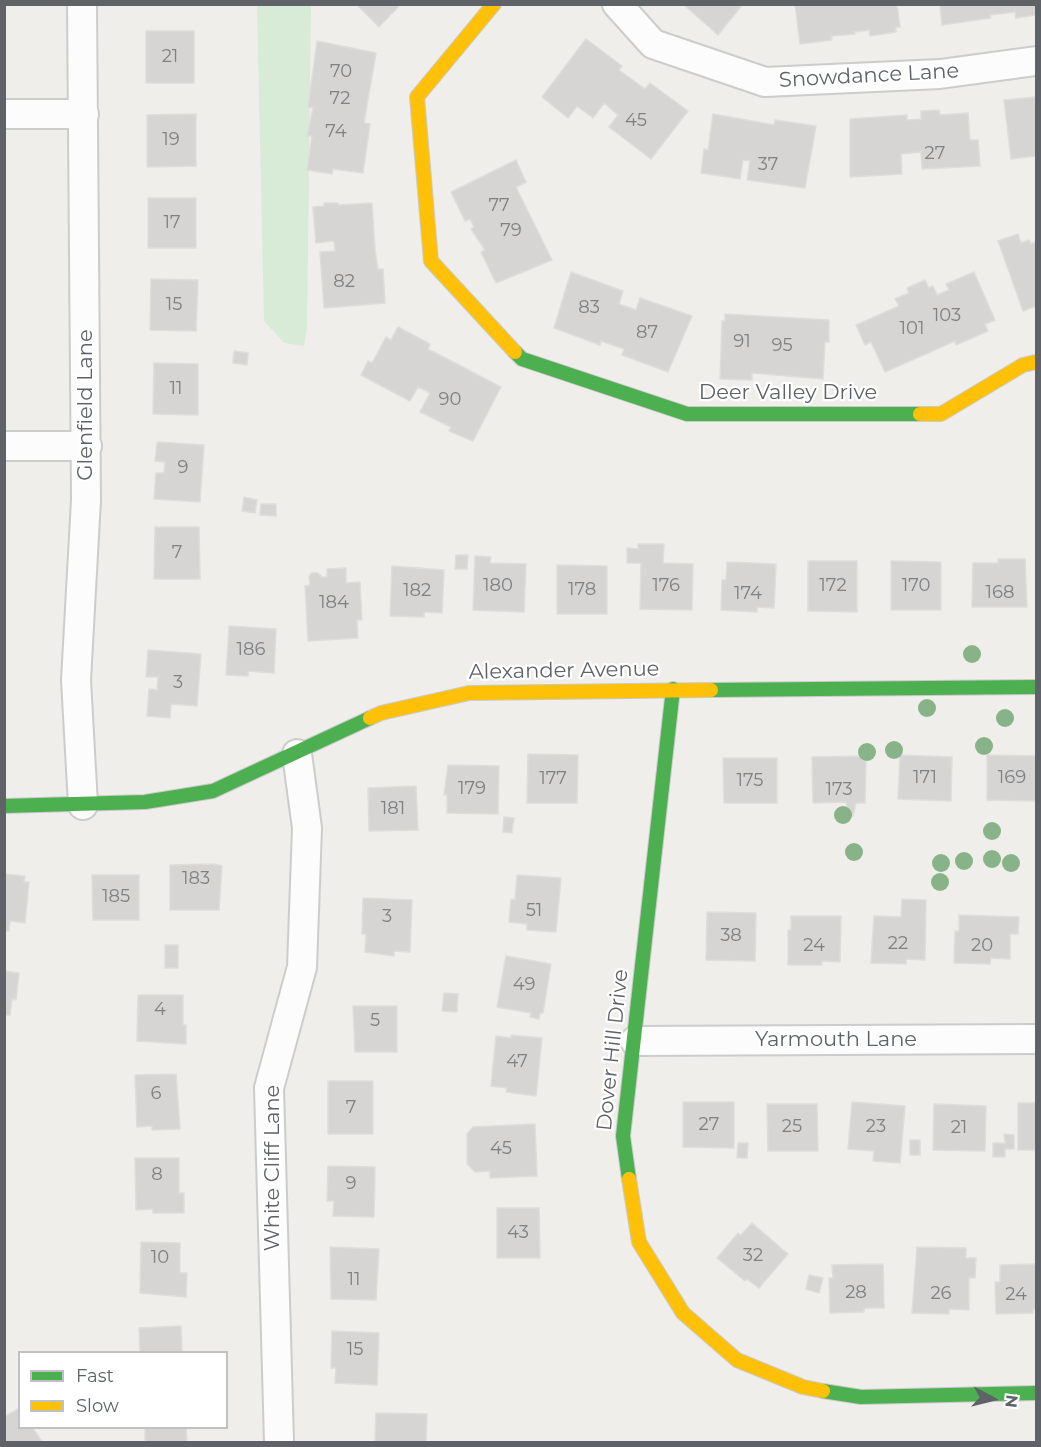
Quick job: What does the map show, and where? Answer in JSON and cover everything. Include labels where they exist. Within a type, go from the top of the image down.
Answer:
[{"type":"street","name":"Glenfield Lane","points":[[82,4],[87,446],[76,680],[83,805]]},
{"type":"street","name":"Deer Valley Drive","points":[[494,4],[417,97],[431,261],[522,359],[687,414],[941,414],[1023,365],[1036,362]]},
{"type":"street","name":"Snowdance Lane","points":[[617,4],[653,44],[765,82],[940,74],[1036,62]]},
{"type":"street","points":[[4,114],[84,114]]},
{"type":"street","points":[[4,446],[87,446]]},
{"type":"street","name":"Alexander Avenue","points":[[4,806],[145,802],[213,791],[297,754],[381,713],[469,693],[673,689],[1036,687]]},
{"type":"street","name":"Dover Hill Drive","points":[[673,689],[623,1136],[639,1242],[683,1313],[737,1360],[803,1387],[861,1397],[1036,1393]]},
{"type":"street","name":"White Cliff Lane","points":[[279,1443],[269,1088],[302,967],[307,828],[297,754]]},
{"type":"street","name":"Yarmouth Lane","points":[[634,1041],[1036,1039]]},
{"type":"green space","points":[[257,5],[311,5],[307,328],[304,346],[284,343],[264,321]]},
{"type":"building","points":[[356,4],[401,4],[379,27]]},
{"type":"building","points":[[683,4],[743,4],[718,35]]},
{"type":"building","points":[[795,4],[897,4],[900,27],[896,27],[896,32],[870,36],[869,30],[831,36],[832,40],[800,44]]},
{"type":"building","points":[[940,4],[1036,4],[1036,15],[1016,18],[1015,12],[942,25]]},
{"type":"building","points":[[146,31],[194,31],[194,83],[146,83]]},
{"type":"building","points":[[586,39],[622,66],[619,70],[645,89],[650,83],[688,111],[651,159],[609,127],[618,115],[604,103],[593,118],[577,106],[568,118],[542,97]]},
{"type":"building","points":[[317,41],[376,53],[364,123],[370,124],[363,173],[333,169],[332,174],[307,170],[312,136],[307,136],[313,108],[308,107]]},
{"type":"building","points":[[1036,97],[1036,156],[1011,159],[1004,100]]},
{"type":"building","points":[[939,110],[940,115],[968,113],[970,140],[978,140],[980,166],[922,169],[921,152],[901,154],[902,174],[850,177],[850,119],[907,115],[907,120],[921,119],[921,111]]},
{"type":"building","points":[[196,114],[196,166],[147,167],[147,115]]},
{"type":"building","points":[[713,114],[774,125],[775,120],[816,126],[805,188],[747,180],[750,161],[743,160],[740,179],[701,173],[704,149],[708,150]]},
{"type":"building","points":[[516,160],[526,182],[516,187],[552,260],[496,283],[481,252],[485,250],[471,229],[474,227],[470,219],[465,221],[451,192]]},
{"type":"building","points":[[148,198],[196,198],[196,248],[148,248]]},
{"type":"building","points":[[324,203],[338,203],[338,205],[372,203],[375,250],[378,269],[383,269],[385,303],[324,308],[320,252],[335,251],[334,241],[316,243],[313,207],[324,206]]},
{"type":"building","points":[[1018,234],[1021,243],[1029,240],[1031,244],[1036,242],[1036,306],[1023,311],[998,241]]},
{"type":"building","points":[[571,272],[623,291],[619,304],[636,310],[640,298],[692,316],[668,372],[622,355],[624,349],[601,341],[600,345],[554,328]]},
{"type":"building","points":[[974,272],[995,320],[985,324],[988,331],[956,345],[955,341],[885,372],[871,342],[865,345],[856,325],[899,306],[895,299],[909,293],[907,288],[925,280],[929,288],[933,286],[937,295],[949,290],[946,284]]},
{"type":"building","points":[[151,279],[198,280],[196,331],[150,330]]},
{"type":"building","points":[[725,314],[829,320],[829,342],[825,342],[823,379],[752,373],[752,380],[720,379],[722,321],[725,321]]},
{"type":"building","points":[[398,327],[430,344],[428,349],[501,387],[473,441],[449,431],[451,427],[420,412],[430,393],[418,387],[410,401],[361,375],[368,361],[372,363],[386,337],[391,340]]},
{"type":"building","points":[[234,351],[248,353],[247,365],[233,363]]},
{"type":"building","points":[[154,363],[198,364],[198,415],[153,414]]},
{"type":"building","points":[[157,442],[204,445],[200,502],[154,499],[156,473],[164,473],[165,462],[155,461]]},
{"type":"building","points":[[244,497],[257,500],[255,513],[242,511]]},
{"type":"building","points":[[261,504],[276,504],[276,516],[260,515]]},
{"type":"building","points":[[155,527],[199,527],[200,579],[154,579]]},
{"type":"building","points":[[638,544],[664,544],[663,563],[693,564],[692,610],[640,609],[641,563],[627,563],[627,548],[638,549]]},
{"type":"building","points":[[456,555],[468,555],[467,569],[455,569]]},
{"type":"building","points":[[475,556],[491,557],[490,563],[526,564],[524,612],[473,610]]},
{"type":"building","points":[[998,559],[1025,559],[1027,607],[972,607],[973,563],[998,563]]},
{"type":"building","points":[[808,561],[857,561],[857,612],[808,611]]},
{"type":"building","points":[[891,561],[941,562],[941,610],[891,610]]},
{"type":"building","points":[[727,562],[776,564],[774,608],[757,607],[757,612],[721,610],[722,580],[726,580]]},
{"type":"building","points":[[557,565],[607,566],[607,614],[557,614]]},
{"type":"building","points":[[392,566],[444,570],[442,613],[424,612],[424,617],[390,616]]},
{"type":"building","points":[[346,568],[346,583],[360,582],[362,620],[357,620],[358,638],[308,641],[305,586],[310,585],[311,573],[327,577],[327,569]]},
{"type":"building","points":[[229,626],[276,629],[274,673],[248,671],[248,676],[226,675]]},
{"type":"building","points":[[148,650],[201,654],[197,706],[171,704],[170,718],[147,716],[149,689],[157,690],[158,677],[146,677]]},
{"type":"building","points":[[528,754],[578,755],[577,803],[527,803]]},
{"type":"building","points":[[900,755],[952,757],[951,801],[898,799]]},
{"type":"building","points":[[987,755],[1036,756],[1036,801],[987,800]]},
{"type":"building","points":[[866,756],[865,803],[856,803],[853,816],[849,816],[846,802],[813,803],[812,757]]},
{"type":"building","points":[[723,758],[777,758],[777,803],[724,803]]},
{"type":"building","points":[[448,765],[499,766],[498,814],[447,813],[447,794],[444,795]]},
{"type":"building","points":[[416,786],[418,830],[369,831],[368,788]]},
{"type":"building","points":[[504,817],[514,818],[512,833],[503,832]]},
{"type":"building","points":[[214,864],[222,866],[219,910],[170,910],[170,865]]},
{"type":"building","points":[[4,874],[25,876],[24,882],[29,882],[25,923],[10,921],[9,931],[4,931]]},
{"type":"building","points":[[92,875],[139,875],[139,920],[93,920]]},
{"type":"building","points":[[517,875],[561,878],[556,932],[527,930],[527,924],[509,922],[511,899],[515,900]]},
{"type":"building","points":[[363,898],[412,900],[410,952],[394,951],[394,956],[365,952],[366,934],[362,934]]},
{"type":"building","points":[[902,899],[926,900],[925,960],[906,959],[906,964],[871,963],[874,916],[901,917]]},
{"type":"building","points":[[707,912],[756,913],[755,961],[706,960]]},
{"type":"building","points":[[959,915],[1019,917],[1018,934],[1010,934],[1010,959],[991,958],[990,964],[954,963],[955,931],[959,931]]},
{"type":"building","points":[[791,916],[841,916],[840,962],[822,961],[822,965],[788,965],[788,930],[791,930]]},
{"type":"building","points":[[165,945],[178,945],[178,968],[165,968]]},
{"type":"building","points":[[506,956],[551,964],[543,1013],[540,1013],[539,1019],[530,1017],[531,1013],[497,1007]]},
{"type":"building","points":[[4,971],[19,973],[16,1000],[12,999],[10,1015],[4,1015]]},
{"type":"building","points":[[444,993],[458,994],[457,1012],[442,1011]]},
{"type":"building","points":[[138,995],[183,995],[183,1025],[186,1025],[186,1044],[137,1041]]},
{"type":"building","points":[[353,1006],[397,1006],[397,1052],[355,1052]]},
{"type":"building","points":[[511,1035],[542,1038],[536,1096],[506,1092],[507,1088],[491,1086],[496,1036],[511,1038]]},
{"type":"building","points":[[176,1074],[180,1129],[152,1130],[152,1126],[137,1127],[135,1075]]},
{"type":"building","points":[[328,1081],[373,1081],[373,1134],[328,1134]]},
{"type":"building","points":[[683,1102],[734,1102],[734,1148],[683,1147]]},
{"type":"building","points":[[852,1102],[905,1106],[900,1163],[873,1161],[874,1151],[848,1149]]},
{"type":"building","points":[[1018,1103],[1036,1103],[1036,1150],[1018,1150]]},
{"type":"building","points":[[767,1104],[817,1104],[818,1151],[768,1151]]},
{"type":"building","points":[[934,1104],[986,1106],[985,1151],[933,1150]]},
{"type":"building","points":[[535,1124],[537,1176],[490,1178],[490,1171],[475,1172],[467,1164],[467,1134],[473,1127]]},
{"type":"building","points":[[1004,1134],[1014,1135],[1014,1149],[1005,1149],[1005,1157],[993,1157],[993,1143],[1005,1143]]},
{"type":"building","points":[[910,1140],[920,1140],[920,1155],[910,1155]]},
{"type":"building","points":[[738,1143],[748,1143],[747,1158],[737,1158]]},
{"type":"building","points":[[135,1158],[179,1158],[179,1193],[184,1193],[184,1213],[153,1213],[153,1209],[136,1210]]},
{"type":"building","points":[[328,1166],[375,1167],[374,1217],[333,1216],[334,1201],[327,1201]]},
{"type":"building","points":[[497,1208],[539,1208],[540,1258],[497,1258]]},
{"type":"building","points":[[752,1223],[788,1254],[759,1288],[747,1279],[745,1281],[717,1258],[738,1233],[741,1235]]},
{"type":"building","points":[[141,1242],[180,1243],[180,1273],[187,1273],[186,1297],[140,1293]]},
{"type":"building","points":[[330,1247],[379,1249],[376,1300],[331,1299]]},
{"type":"building","points":[[917,1247],[966,1248],[966,1258],[976,1258],[975,1278],[969,1278],[969,1310],[949,1309],[949,1314],[912,1313]]},
{"type":"building","points":[[883,1264],[884,1308],[864,1308],[864,1312],[830,1313],[829,1278],[833,1278],[832,1265]]},
{"type":"building","points":[[1036,1264],[1036,1309],[1033,1309],[1033,1313],[996,1314],[995,1282],[1000,1282],[1000,1265]]},
{"type":"building","points":[[809,1275],[823,1278],[819,1293],[806,1289]]},
{"type":"building","points":[[181,1326],[182,1351],[140,1351],[139,1328]]},
{"type":"building","points":[[332,1331],[379,1333],[377,1385],[335,1383],[336,1368],[331,1368]]},
{"type":"building","points":[[18,1409],[18,1429],[34,1429],[42,1442],[4,1442],[4,1417]]},
{"type":"building","points":[[376,1413],[427,1414],[426,1442],[375,1442]]},
{"type":"building","points":[[145,1429],[186,1429],[187,1442],[145,1442]]},
{"type":"traffic: fast","points":[[515,352],[522,359],[687,414],[920,414]]},
{"type":"traffic: fast","points":[[711,690],[1036,687]]},
{"type":"traffic: fast","points":[[629,1179],[623,1136],[673,689]]},
{"type":"traffic: fast","points":[[4,806],[145,802],[213,791],[370,718]]},
{"type":"traffic: fast","points":[[823,1391],[861,1397],[1036,1393]]},
{"type":"traffic: slow","points":[[494,4],[417,97],[431,261],[515,352]]},
{"type":"traffic: slow","points":[[920,414],[941,414],[1023,365],[1036,362]]},
{"type":"traffic: slow","points":[[370,718],[381,713],[469,693],[711,690]]},
{"type":"traffic: slow","points":[[629,1179],[639,1242],[683,1313],[737,1360],[803,1387],[823,1391]]}]
